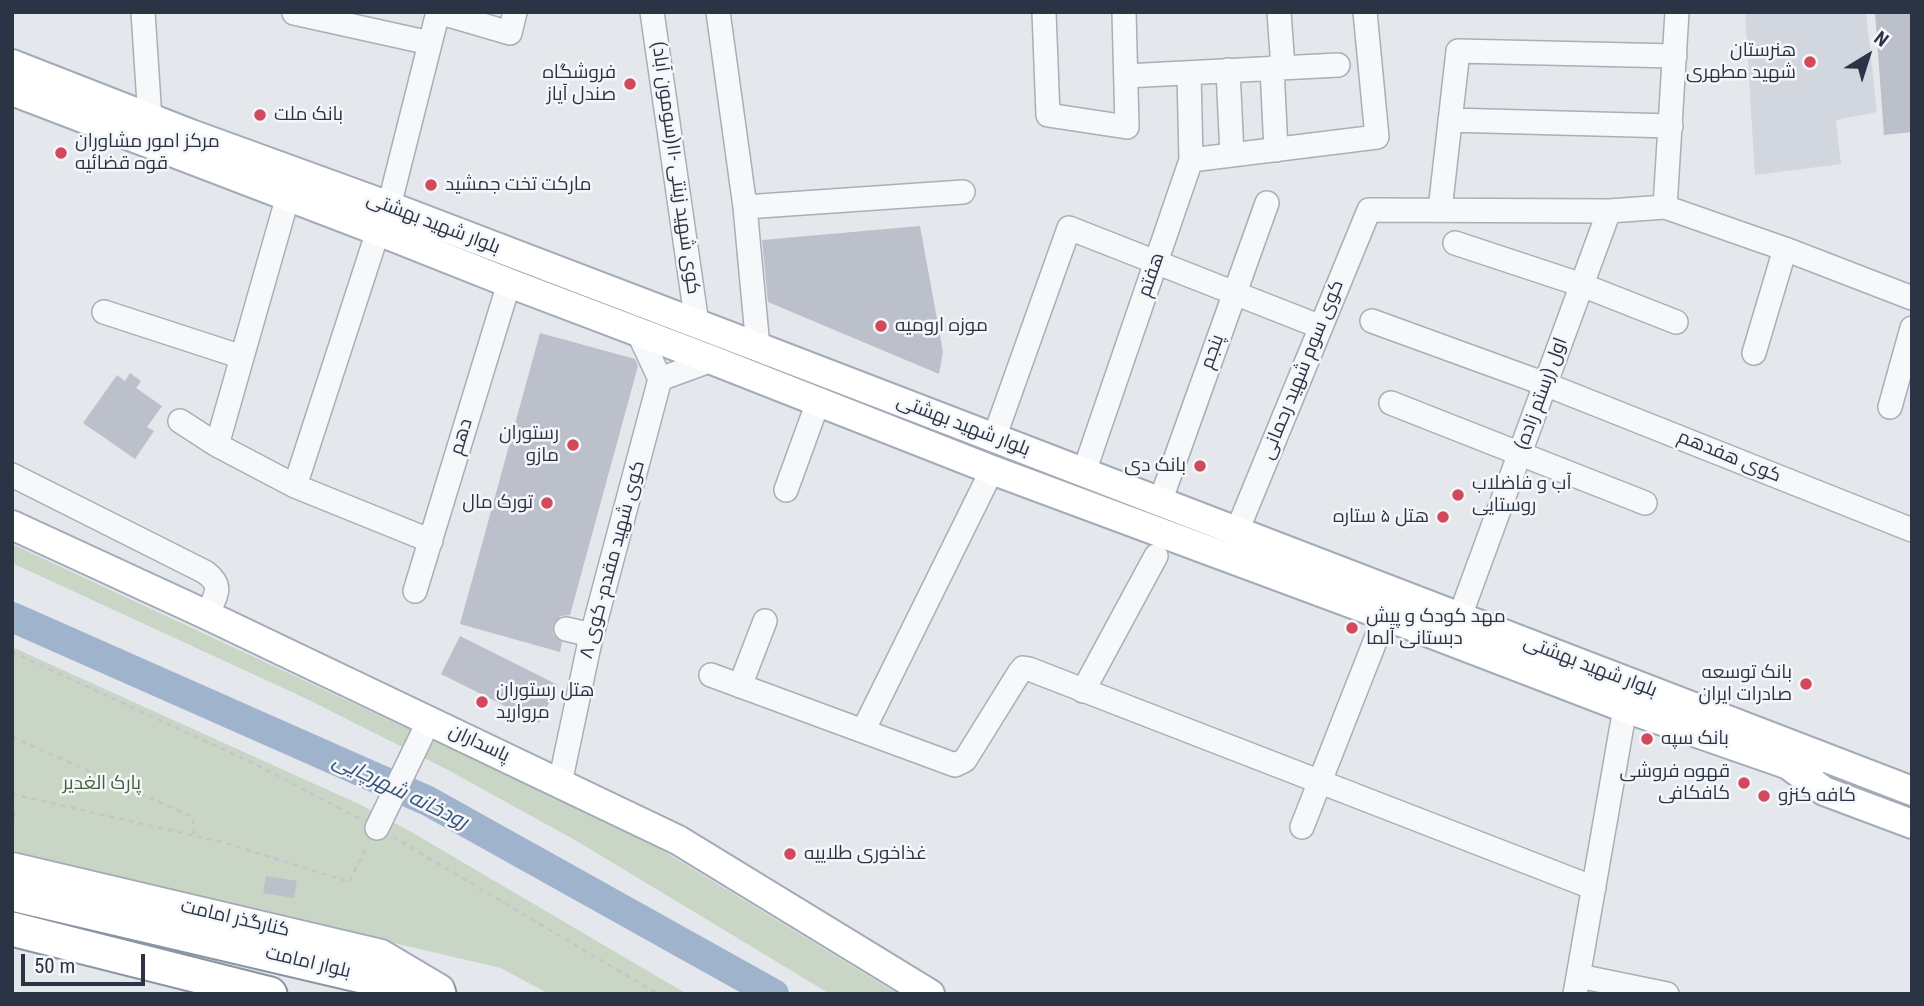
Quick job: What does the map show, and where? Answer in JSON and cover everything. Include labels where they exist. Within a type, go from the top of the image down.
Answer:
[{"type":"highway","name":"بلوار امامت","points":[[12,894],[439,994]]},
{"type":"highway","name":"بلوار امامت","points":[[12,929],[270,994]]},
{"type":"main road","name":"بلوار شهید بهشتی","points":[[12,64],[150,119],[189,146],[288,196],[384,218],[509,283],[712,359],[992,470],[1625,708],[1912,791]]},
{"type":"main road","name":"بلوار شهید بهشتی","points":[[12,91],[189,146],[384,218],[758,346],[1460,616],[1912,810]]},
{"type":"main road","name":"پاسداران","points":[[12,525],[678,840],[930,994]]},
{"type":"main road","points":[[1791,756],[1837,746],[1912,774]]},
{"type":"main road","points":[[1791,756],[1824,791],[1912,824]]},
{"type":"main road","name":"کنارگذر امامت","points":[[12,867],[381,954],[448,994]]},
{"type":"street","points":[[143,12],[150,119]]},
{"type":"street","points":[[295,486],[384,218],[438,12],[510,33],[515,12]]},
{"type":"street","name":"کوی شهید زینتی -۱۱(سومون آباد)","points":[[652,12],[697,324]]},
{"type":"street","points":[[718,12],[745,207],[758,346]]},
{"type":"street","points":[[1044,12],[1048,115],[1127,127],[1124,12]]},
{"type":"street","points":[[1276,150],[1279,12]]},
{"type":"street","points":[[1191,160],[1377,137],[1365,12]]},
{"type":"street","points":[[1665,207],[1677,12]]},
{"type":"street","points":[[294,13],[430,43]]},
{"type":"street","points":[[1675,56],[1458,51],[1440,210],[1609,211],[1665,207],[1912,298]]},
{"type":"street","points":[[1126,76],[1338,65]]},
{"type":"street","points":[[1228,71],[1232,155]]},
{"type":"street","name":"هفتم","points":[[1084,472],[1191,160],[1189,73]]},
{"type":"street","points":[[1450,120],[1671,126]]},
{"type":"street","points":[[745,207],[964,192]]},
{"type":"street","points":[[217,445],[288,196]]},
{"type":"street","name":"پنجم","points":[[1160,502],[1266,203]]},
{"type":"street","name":"کوی سوم شهید رحمانی","points":[[1237,531],[1369,210],[1440,210]]},
{"type":"street","name":"اول (رستم زاده)","points":[[1460,616],[1609,211]]},
{"type":"street","points":[[994,438],[1069,228],[1321,327]]},
{"type":"street","points":[[1455,243],[1582,285],[1676,322]]},
{"type":"street","points":[[1754,353],[1785,249]]},
{"type":"street","name":"دهم","points":[[415,591],[509,283]]},
{"type":"street","points":[[104,312],[242,357]]},
{"type":"street","name":"کوی هفدهم","points":[[1372,321],[1545,384],[1912,530]]},
{"type":"street","points":[[1890,407],[1912,328]]},
{"type":"street","points":[[638,332],[660,379],[712,359]]},
{"type":"street","name":"کوی شهید مقدم- کوی ۸","points":[[559,783],[589,646],[660,379]]},
{"type":"street","points":[[786,490],[818,402]]},
{"type":"street","points":[[1391,403],[1645,503]]},
{"type":"street","points":[[180,421],[217,445],[295,486],[430,541]]},
{"type":"street","points":[[863,731],[992,470]]},
{"type":"street","points":[[12,475],[205,572],[216,580],[218,588],[207,615]]},
{"type":"street","points":[[1083,691],[1156,556]]},
{"type":"street","points":[[1302,827],[1385,616]]},
{"type":"street","points":[[740,685],[765,621]]},
{"type":"street","points":[[566,629],[583,633],[588,638],[589,646]]},
{"type":"street","points":[[711,675],[955,765],[965,760],[1023,668],[1594,888]]},
{"type":"street","points":[[1625,708],[1577,985],[1667,994]]},
{"type":"street","points":[[377,828],[422,735]]},
{"type":"path","points":[[12,652],[255,764],[377,828],[658,994]]},
{"type":"path","points":[[12,737],[193,817],[194,836]]},
{"type":"path","points":[[12,794],[226,843],[349,882],[377,828]]},
{"type":"path","points":[[12,813],[15,813],[12,831]]},
{"type":"shaded area","name":"هنرستان شهید مطهری","points":[[1745,12],[1866,12],[1877,112],[1836,120],[1841,164],[1755,175]]},
{"type":"green space","points":[[12,544],[539,790],[619,824],[898,994],[830,994],[575,840],[446,769],[309,700],[12,563]]},
{"type":"green space","name":"پارک الغدیر","points":[[12,647],[361,805],[687,994],[549,994],[501,968],[80,870],[12,850]]},
{"type":"building","points":[[1875,12],[1912,12],[1912,132],[1884,135]]},
{"type":"building","name":"موزه ارومیه","points":[[920,226],[943,352],[939,374],[768,302],[762,240]]},
{"type":"building","name":"تورک مال","points":[[540,333],[635,359],[638,366],[570,615],[561,616],[553,625],[553,634],[562,642],[560,652],[460,624]]},
{"type":"building","points":[[130,373],[141,381],[136,388],[162,406],[147,427],[154,431],[135,459],[83,423],[117,375],[125,381]]},
{"type":"building","points":[[460,636],[558,685],[539,723],[441,674]]},
{"type":"building","points":[[266,876],[297,881],[294,898],[263,893]]},
{"type":"waterway","name":"رودخانه شهرچایی","points":[[12,617],[428,801],[774,994]]},
{"type":"place","name":"هنرستان شهید مطهری","points":[[1810,62]]},
{"type":"place","name":"فروشگاه صندل آیاز","points":[[630,84]]},
{"type":"place","name":"بانک ملت","points":[[260,115]]},
{"type":"place","name":"مرکز امور مشاوران قوه قضائیه","points":[[61,153]]},
{"type":"place","name":"مارکت تخت جمشید","points":[[431,185]]},
{"type":"place","name":"موزه ارومیه","points":[[881,326]]},
{"type":"place","name":"رستوران مازو","points":[[573,445]]},
{"type":"place","name":"بانک دی","points":[[1200,466]]},
{"type":"place","name":"آب و فاضلاب روستایی","points":[[1458,495]]},
{"type":"place","name":"تورک مال","points":[[547,503]]},
{"type":"place","name":"هتل ۵ ستاره","points":[[1443,517]]},
{"type":"place","name":"مهد کودک و پیش دبستانی آلما","points":[[1352,628]]},
{"type":"place","name":"بانک توسعه صادرات ایران","points":[[1806,684]]},
{"type":"place","name":"هتل رستوران مروارید","points":[[482,702]]},
{"type":"place","name":"بانک سپه","points":[[1647,739]]},
{"type":"place","name":"قهوه فروشی کافکافی","points":[[1744,783]]},
{"type":"place","name":"کافه کنزو","points":[[1764,796]]},
{"type":"place","name":"غذاخوری طلاییه","points":[[790,854]]}]
